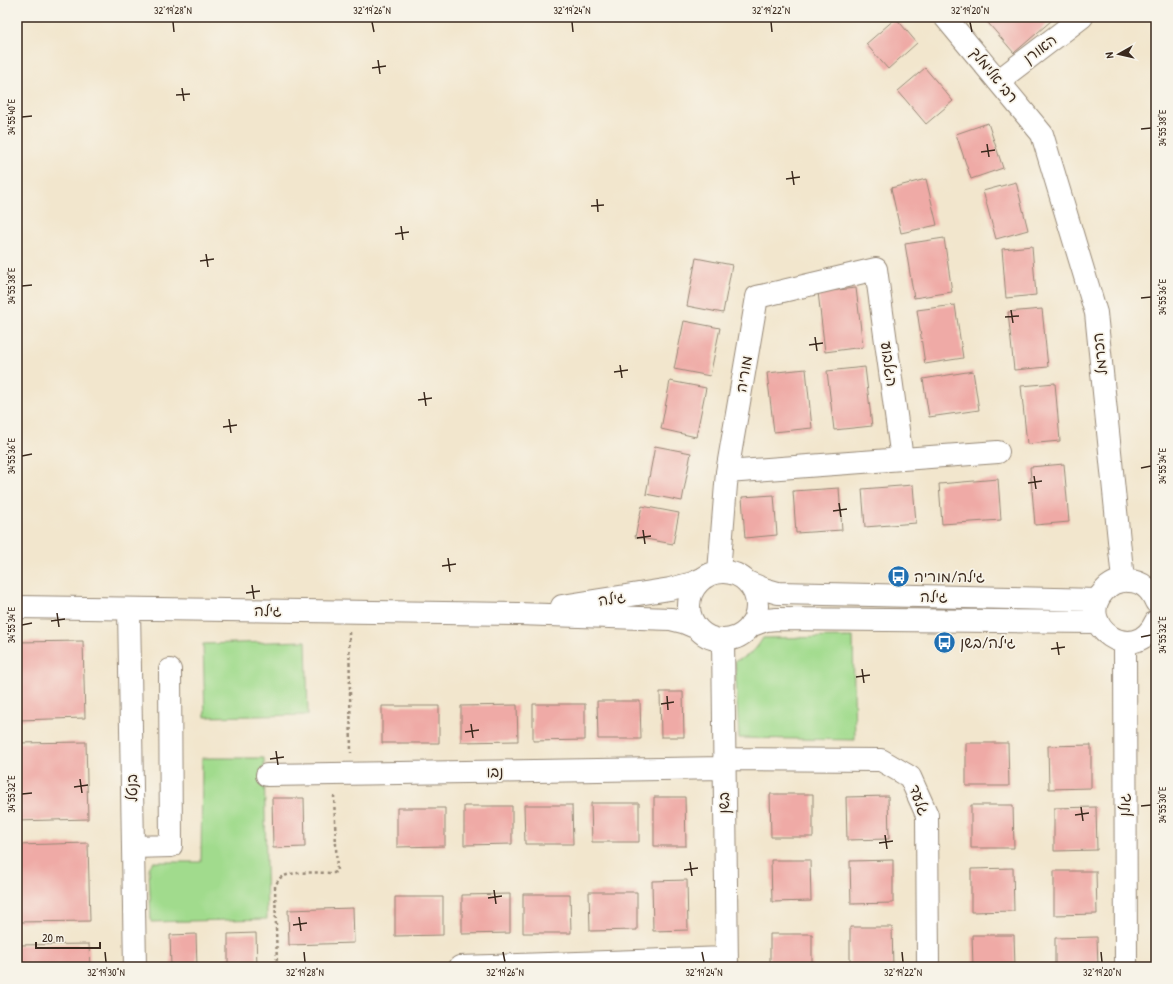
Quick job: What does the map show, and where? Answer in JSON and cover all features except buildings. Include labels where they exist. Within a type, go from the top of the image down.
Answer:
[{"type":"street","name":"רבי אלימלך","points":[[945,17],[1042,134]]},
{"type":"street","name":"האורן","points":[[998,81],[1082,17]]},
{"type":"street","name":"הכרמל","points":[[1042,134],[1096,313],[1123,580]]},
{"type":"street","name":"הגלבוע","points":[[876,269],[902,459]]},
{"type":"street","name":"מוריה","points":[[711,575],[757,297],[876,269]]},
{"type":"street","points":[[727,472],[998,452]]},
{"type":"street","points":[[730,572],[747,582],[754,591],[757,601],[757,612],[747,630],[733,638],[722,640],[707,636],[697,628],[691,616],[690,600],[696,585],[711,575],[730,572]]},
{"type":"street","name":"גילה","points":[[518,614],[670,589],[693,583],[711,575]]},
{"type":"street","points":[[1154,627],[1144,637],[1135,641],[1125,642],[1116,640],[1108,636],[1102,630],[1096,615],[1096,607],[1102,593],[1108,587],[1115,582],[1123,580],[1140,583],[1153,595],[1156,602]]},
{"type":"street","name":"גילה","points":[[747,582],[778,593],[1098,600]]},
{"type":"street","name":"גילה","points":[[17,607],[518,614],[671,619],[697,628]]},
{"type":"street","name":"בנטל","points":[[129,609],[135,967]]},
{"type":"street","name":"גילה","points":[[750,626],[766,620],[777,619],[1098,622]]},
{"type":"street","name":"בשן","points":[[722,640],[726,963]]},
{"type":"street","name":"גולן","points":[[1125,642],[1126,967]]},
{"type":"street","points":[[133,847],[171,846],[170,670]]},
{"type":"street","name":"גלעד","points":[[724,764],[881,760],[910,777],[926,815],[928,967]]},
{"type":"street","name":"נבו","points":[[267,775],[724,764]]},
{"type":"street","points":[[460,967],[726,963]]},
{"type":"path","points":[[277,967],[275,886],[279,879],[298,873],[334,873],[337,871],[349,612]]},
{"type":"green space","points":[[853,637],[855,740],[739,738],[735,661],[752,652],[763,638]]},
{"type":"green space","points":[[306,641],[308,715],[205,717],[203,644]]},
{"type":"green space","points":[[202,758],[264,758],[267,919],[151,922],[149,868],[153,862],[201,862]]},
{"type":"place","name":"גילה/מוריה","points":[[899,577]]},
{"type":"place","name":"גילה/בשן","points":[[944,643]]}]
